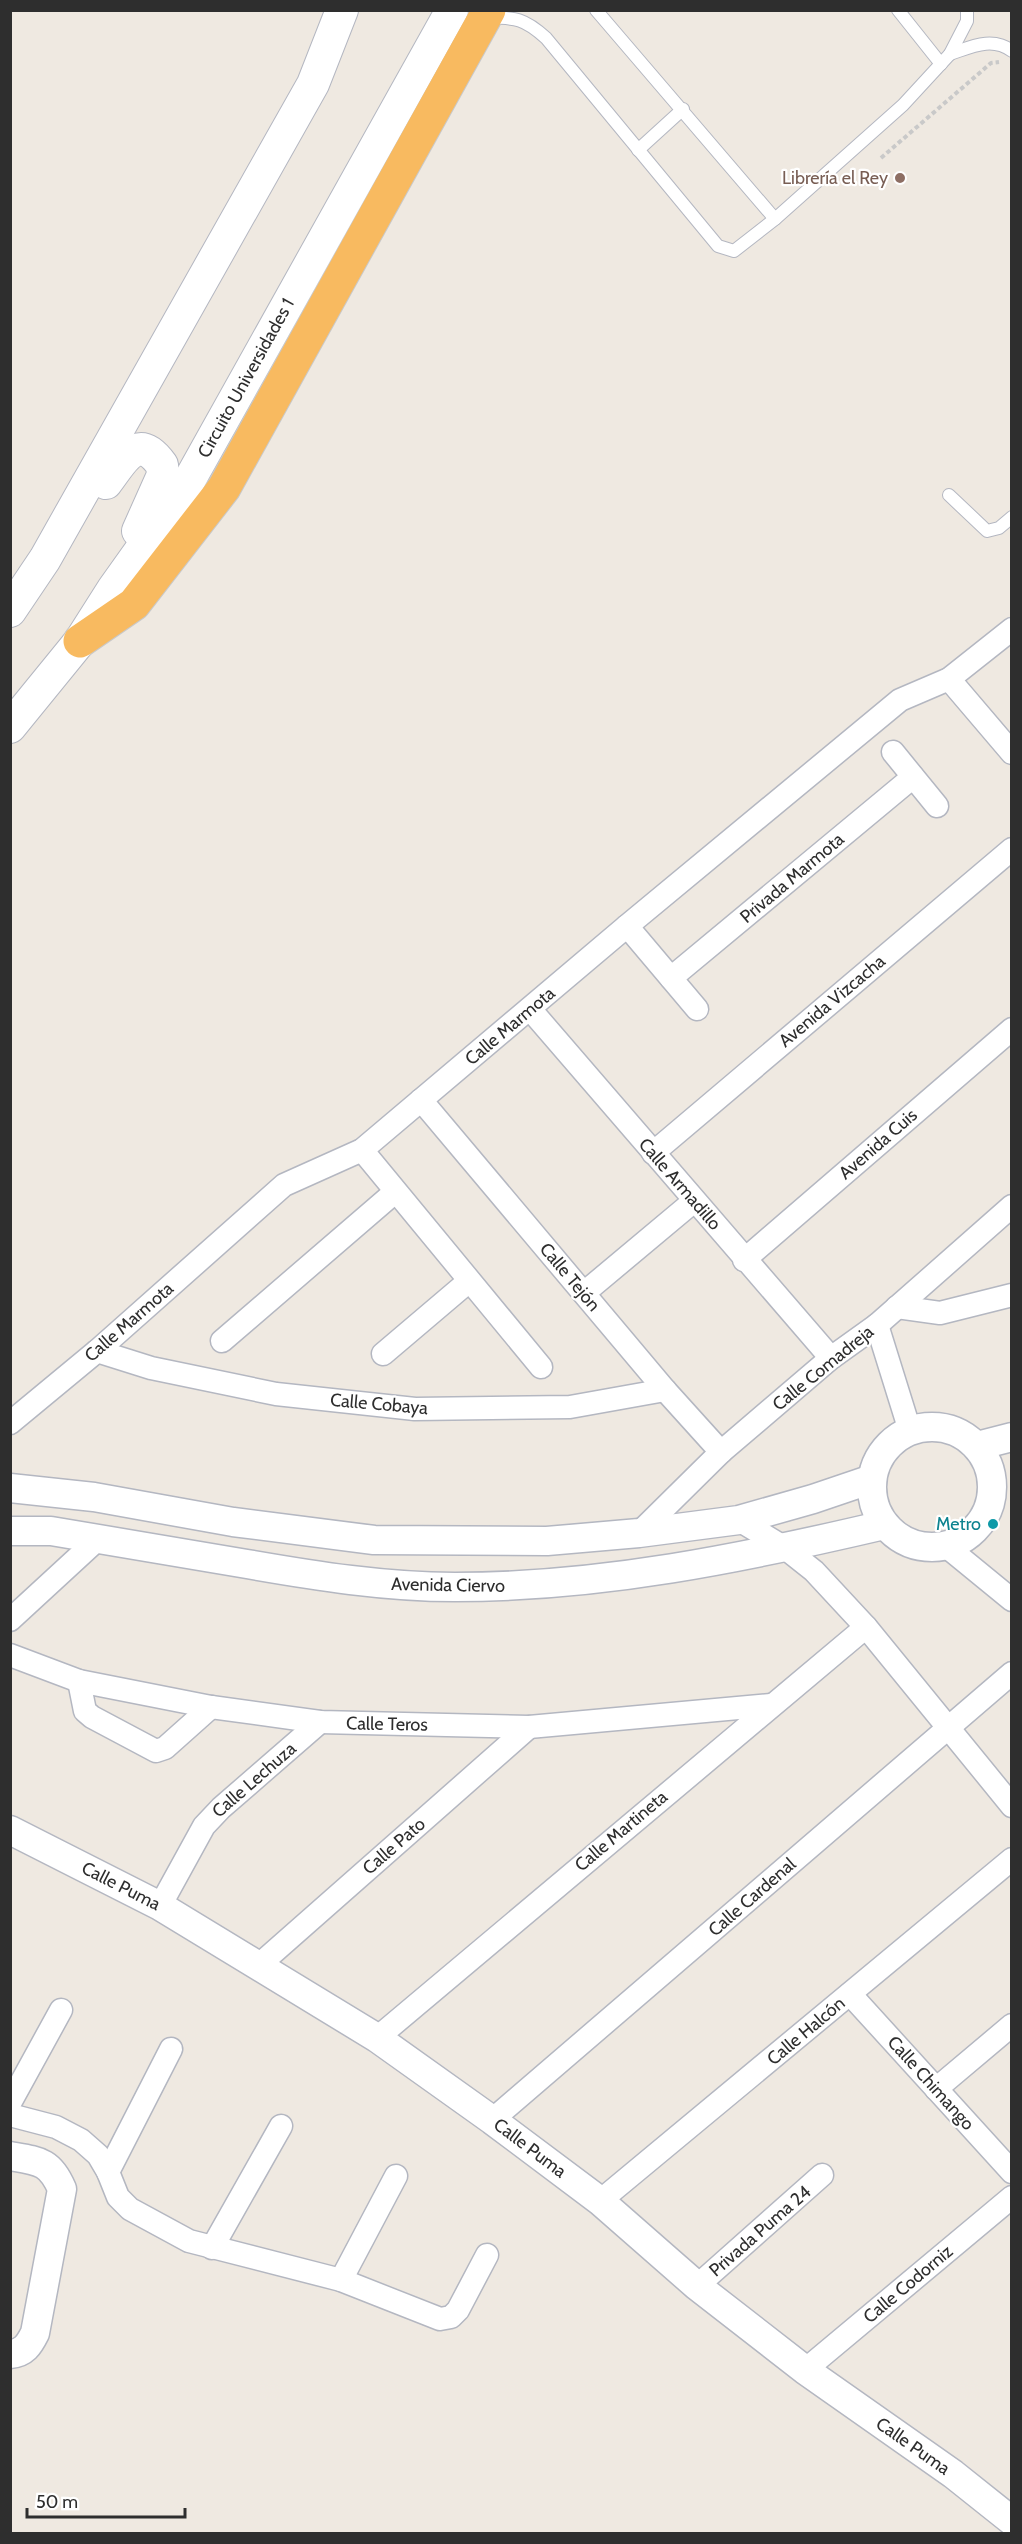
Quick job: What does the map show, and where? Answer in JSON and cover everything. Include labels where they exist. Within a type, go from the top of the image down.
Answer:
[{"type":"highway","points":[[80,641],[134,604],[224,488],[487,14]]},
{"type":"main road","points":[[10,611],[45,559],[313,84],[342,10]]},
{"type":"main road","name":"Circuito Universidades 1","points":[[10,727],[80,641],[113,589],[185,488],[452,10]]},
{"type":"main road","points":[[45,559],[130,452],[139,448],[148,450],[162,465],[162,475],[113,589]]},
{"type":"street","name":"Calle Marmota","points":[[10,1423],[97,1351],[284,1185],[362,1150],[900,700],[949,679],[1011,628]]},
{"type":"street","points":[[949,679],[1011,753]]},
{"type":"street","points":[[893,752],[937,806]]},
{"type":"street","name":"Privada Marmota","points":[[671,978],[913,777]]},
{"type":"street","name":"Avenida Vizcacha","points":[[653,1153],[1011,849]]},
{"type":"street","points":[[627,926],[697,1009]]},
{"type":"street","name":"Calle Armadillo","points":[[530,1010],[831,1358]]},
{"type":"street","name":"Avenida Cuis","points":[[744,1260],[1011,1029]]},
{"type":"street","name":"Calle Tejón","points":[[421,1100],[665,1390],[721,1452]]},
{"type":"street","points":[[362,1150],[541,1367]]},
{"type":"street","points":[[222,1341],[395,1192]]},
{"type":"street","points":[[584,1293],[694,1201]]},
{"type":"street","name":"Calle Comadreja","points":[[639,1533],[721,1452],[831,1358],[877,1325],[1011,1206]]},
{"type":"street","points":[[383,1354],[469,1281]]},
{"type":"street","points":[[897,1307],[940,1313],[1011,1295]]},
{"type":"street","points":[[877,1325],[910,1431]]},
{"type":"street","name":"Calle Cobaya","points":[[97,1351],[151,1368],[276,1394],[414,1409],[570,1407],[665,1390]]},
{"type":"street","points":[[934,1427],[957,1432],[977,1446],[1002,1489],[976,1528],[960,1541],[946,1546],[919,1547],[900,1539],[884,1525],[873,1503],[872,1479],[879,1459],[892,1442],[910,1431],[934,1427]]},
{"type":"street","points":[[977,1446],[1011,1437]]},
{"type":"street","points":[[10,1488],[94,1497],[233,1522],[375,1540],[547,1540],[639,1533],[739,1520],[872,1479]]},
{"type":"street","points":[[739,1520],[786,1548],[814,1571],[866,1627],[950,1727],[1011,1806]]},
{"type":"street","name":"Avenida Ciervo","points":[[10,1531],[51,1531],[327,1578],[453,1587],[555,1585],[646,1573],[786,1548],[884,1525]]},
{"type":"street","points":[[10,1620],[98,1539]]},
{"type":"street","points":[[375,1540],[375,1583]]},
{"type":"street","points":[[946,1546],[1011,1600]]},
{"type":"street","name":"Calle Martineta","points":[[377,2038],[866,1627]]},
{"type":"street","name":"Calle Teros","points":[[10,1655],[79,1681],[211,1707],[320,1722],[529,1728],[771,1705]]},
{"type":"street","name":"Calle Cardenal","points":[[492,2120],[1011,1673]]},
{"type":"street","points":[[79,1681],[85,1711],[92,1718],[156,1751],[165,1748],[211,1707]]},
{"type":"street","name":"Calle Lechuza","points":[[160,1906],[204,1826],[220,1808],[320,1722]]},
{"type":"street","name":"Calle Pato","points":[[259,1965],[529,1728]]},
{"type":"street","name":"Calle Puma","points":[[10,1830],[160,1906],[377,2038],[600,2201],[697,2286],[805,2370],[953,2474],[1011,2521]]},
{"type":"street","name":"Calle Halcón","points":[[600,2201],[1011,1859]]},
{"type":"street","name":"Calle Chimango","points":[[850,1994],[1011,2172]]},
{"type":"street","points":[[10,2103],[61,2010]]},
{"type":"street","points":[[936,2089],[1011,2025]]},
{"type":"street","points":[[108,2172],[171,2049]]},
{"type":"street","points":[[10,2115],[56,2127],[81,2140],[98,2155],[118,2197],[130,2209],[189,2241],[341,2280],[440,2319],[451,2317],[458,2310],[487,2255]]},
{"type":"street","points":[[212,2248],[281,2127]]},
{"type":"street","points":[[10,2156],[40,2161],[55,2173],[62,2189],[35,2333],[29,2345],[19,2354],[10,2354]]},
{"type":"street","name":"Privada Puma 24","points":[[697,2286],[822,2175]]},
{"type":"street","points":[[341,2280],[396,2176]]},
{"type":"street","name":"Calle Codorniz","points":[[805,2370],[1011,2197]]},
{"type":"lane","points":[[596,10],[776,219]]},
{"type":"lane","points":[[897,10],[941,64]]},
{"type":"lane","points":[[487,14],[519,18],[531,24],[546,38],[718,246],[734,251],[776,219],[862,144],[941,64],[950,54],[967,21],[967,10]]},
{"type":"lane","points":[[950,54],[982,43],[1004,45],[1008,56]]},
{"type":"lane","points":[[638,150],[683,110]]},
{"type":"lane","points":[[949,495],[987,531],[999,528],[1011,517]]},
{"type":"path","points":[[880,158],[991,63],[1008,56]]},
{"type":"place","name":"Librería el Rey","points":[[900,178]]},
{"type":"place","name":"Metro","points":[[993,1524]]}]
